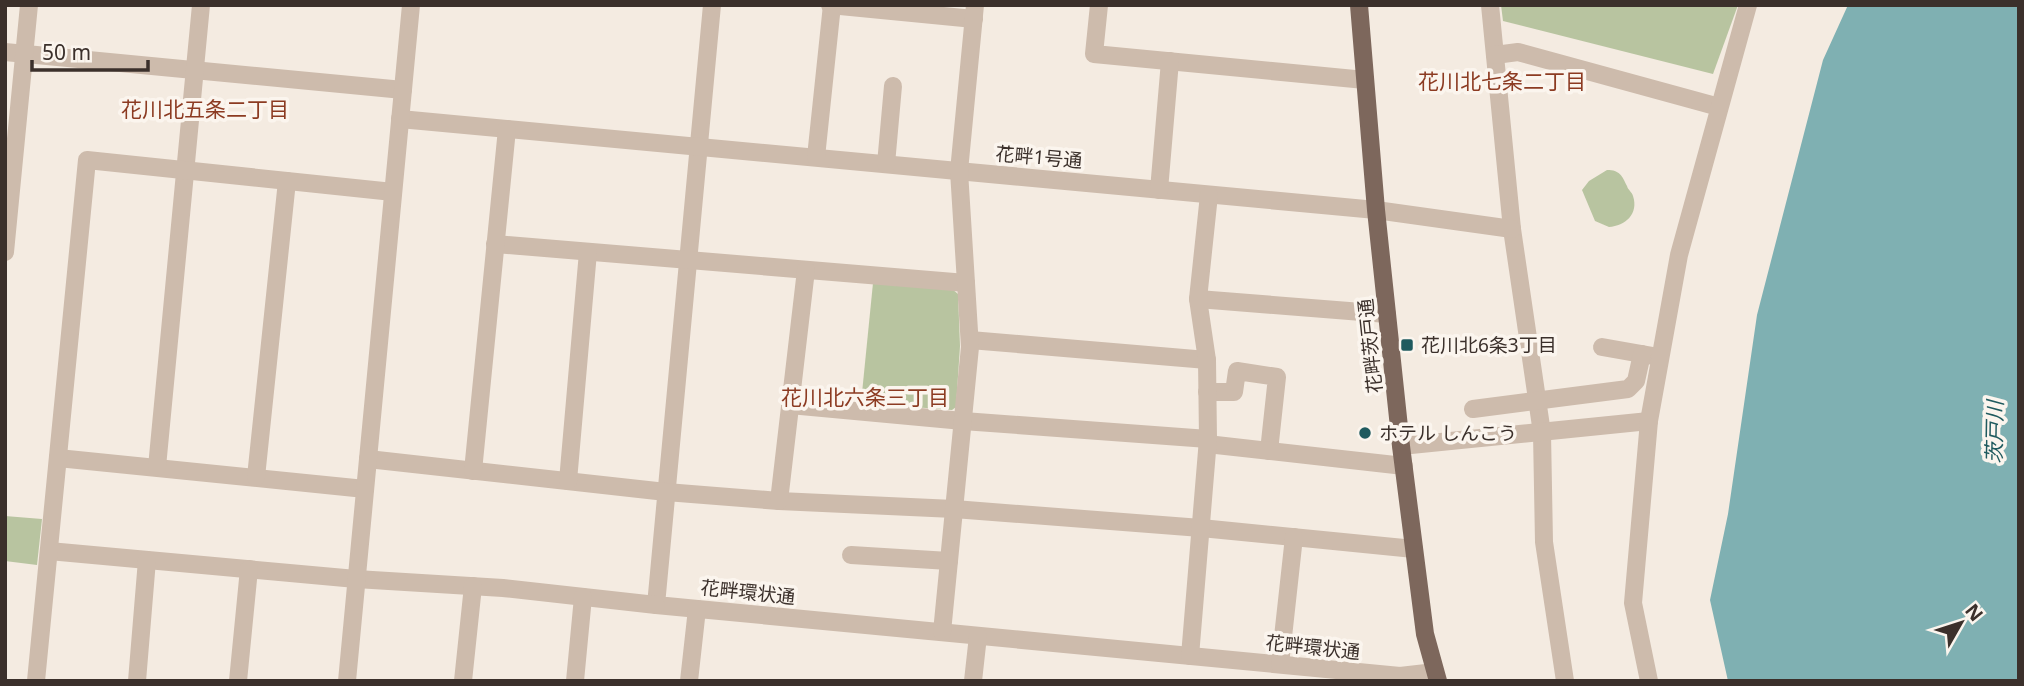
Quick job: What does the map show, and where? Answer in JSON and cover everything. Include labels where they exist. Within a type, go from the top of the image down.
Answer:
[{"type":"main road","name":"花畔茨戸通","points":[[1359,5],[1376,210],[1401,446],[1425,634],[1437,677]]},
{"type":"street","points":[[5,252],[29,5]]},
{"type":"street","points":[[157,467],[201,5]]},
{"type":"street","points":[[347,681],[411,5]]},
{"type":"street","points":[[656,605],[712,5]]},
{"type":"street","points":[[816,157],[831,5],[974,12],[959,171],[970,340],[942,632]]},
{"type":"street","points":[[1098,5],[1094,54],[1365,80]]},
{"type":"street","points":[[1490,5],[1512,229],[1542,433],[1544,542],[1565,681]]},
{"type":"street","points":[[1649,681],[1633,603],[1649,421],[1651,356],[1748,5]]},
{"type":"street","points":[[5,52],[403,90]]},
{"type":"street","points":[[1495,55],[1518,52],[1719,107]]},
{"type":"street","points":[[1159,190],[1170,61]]},
{"type":"street","points":[[886,164],[893,86]]},
{"type":"street","name":"花畔1号通","points":[[400,119],[1376,210],[1512,229]]},
{"type":"street","points":[[473,471],[507,129]]},
{"type":"street","points":[[36,681],[87,160],[393,192]]},
{"type":"street","points":[[256,477],[287,181]]},
{"type":"street","points":[[1189,656],[1207,442],[1207,360],[1198,299],[1209,195]]},
{"type":"street","points":[[495,244],[966,283]]},
{"type":"street","points":[[568,481],[588,252]]},
{"type":"street","points":[[779,500],[806,270]]},
{"type":"street","points":[[1198,299],[1387,314]]},
{"type":"street","points":[[970,340],[1207,360]]},
{"type":"street","points":[[1602,347],[1651,356]]},
{"type":"street","points":[[1473,409],[1628,389],[1636,382],[1651,356]]},
{"type":"street","points":[[1207,392],[1234,392],[1237,371],[1277,377],[1269,451]]},
{"type":"street","points":[[790,405],[1207,442],[1404,466]]},
{"type":"street","points":[[1401,446],[1649,421]]},
{"type":"street","points":[[58,458],[365,489]]},
{"type":"street","points":[[368,459],[666,492],[954,509],[1201,528],[1414,549]]},
{"type":"street","points":[[1280,664],[1294,537]]},
{"type":"street","name":"花畔環状通","points":[[49,551],[356,579],[473,586],[1280,664],[1363,677],[1437,677]]},
{"type":"street","points":[[851,555],[949,561]]},
{"type":"street","points":[[136,681],[147,560]]},
{"type":"street","points":[[238,681],[249,569]]},
{"type":"street","points":[[463,681],[473,586]]},
{"type":"street","points":[[575,681],[583,597]]},
{"type":"street","points":[[689,681],[697,609]]},
{"type":"street","points":[[973,681],[978,636]]},
{"type":"green space","points":[[1501,5],[1738,5],[1713,74],[1503,21]]},
{"type":"green space","points":[[1607,170],[1620,174],[1634,202],[1629,218],[1609,227],[1595,221],[1582,190],[1589,181]]},
{"type":"green space","points":[[873,283],[952,289],[958,294],[960,346],[956,407],[952,410],[861,403]]},
{"type":"green space","points":[[5,516],[42,519],[37,565],[5,561]]},
{"type":"water","name":"茨戸川","points":[[1848,5],[2019,5],[2019,681],[1728,681],[1710,600],[1728,514],[1757,315],[1823,60]]},
{"type":"place","name":"花川北6条3丁目","points":[[1407,345]]},
{"type":"place","name":"ホテル しんこう","points":[[1365,433]]},
{"type":"district","name":"花川北七条二丁目","points":[[1502,81]]},
{"type":"district","name":"花川北五条二丁目","points":[[205,109]]},
{"type":"district","name":"花川北六条三丁目","points":[[865,397]]}]
